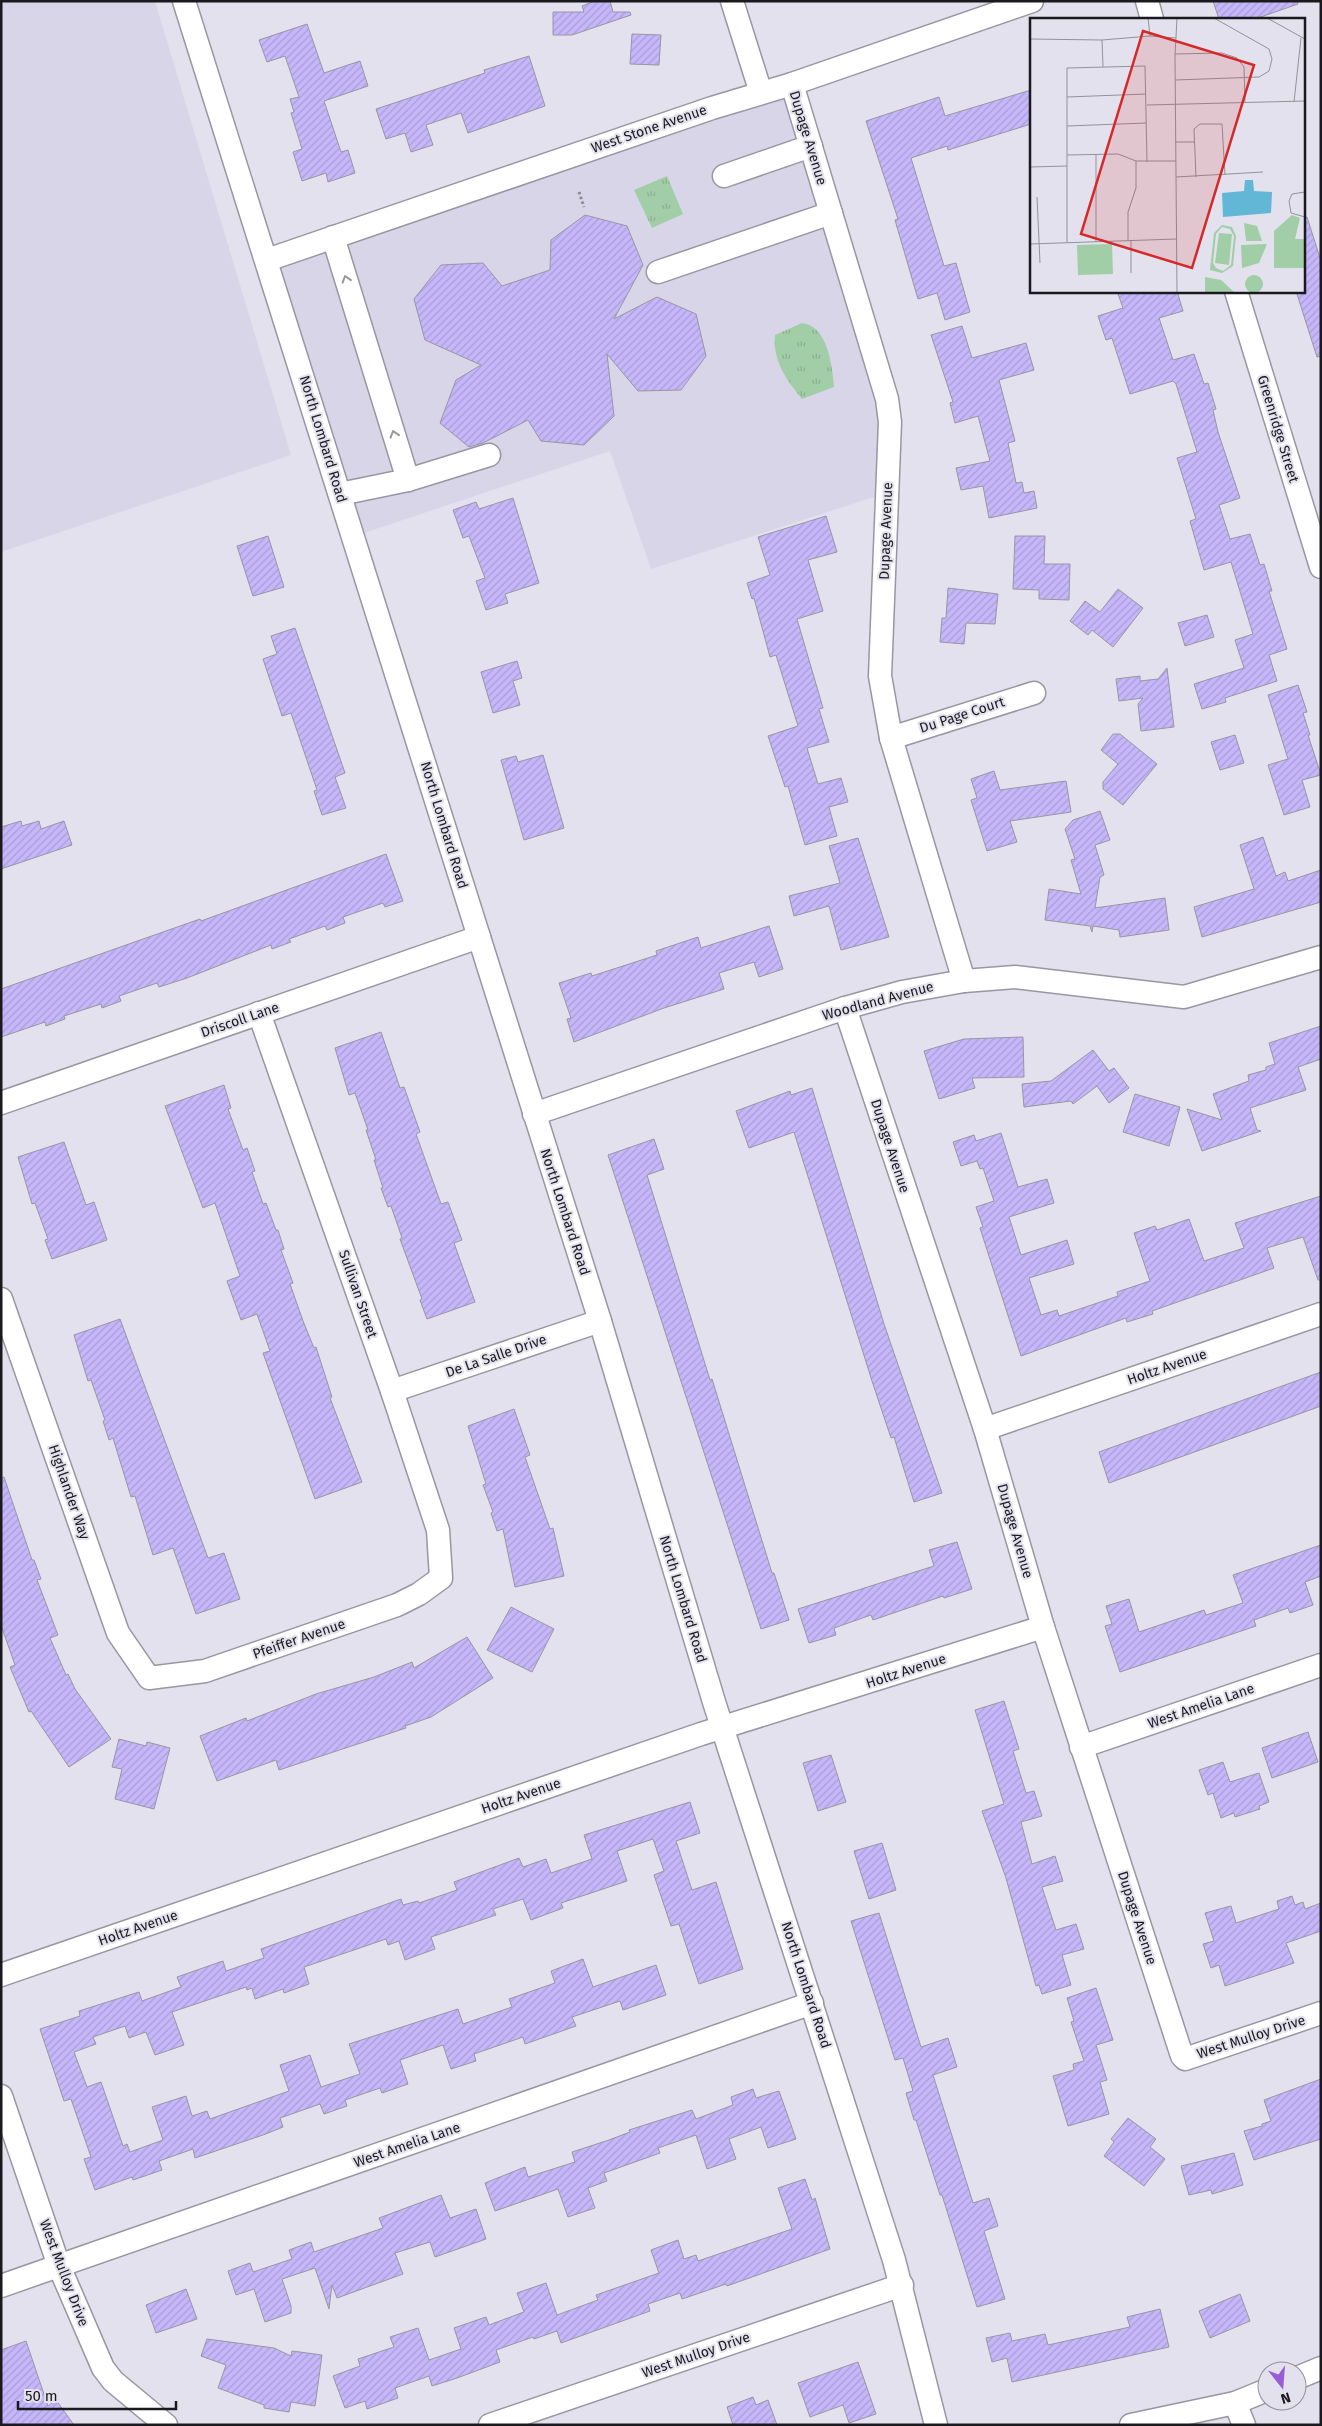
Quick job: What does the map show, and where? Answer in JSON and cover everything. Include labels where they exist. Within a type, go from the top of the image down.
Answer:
[{"type":"street","name":"North Lombard Road","points":[[184,1],[600,1321],[722,1728],[902,2285],[936,2425]]},
{"type":"street","points":[[732,1],[761,93]]},
{"type":"street","name":"West Stone Avenue","points":[[267,260],[792,84],[1032,1]]},
{"type":"street","points":[[1147,1],[1152,18]]},
{"type":"street","name":"Dupage Avenue","points":[[792,84],[887,398],[890,422],[880,676],[891,738],[964,981]]},
{"type":"street","points":[[724,176],[811,146]]},
{"type":"street","points":[[658,272],[831,213]]},
{"type":"street","points":[[333,237],[408,480]]},
{"type":"street","name":"Greenridge Street","points":[[1236,292],[1321,568]]},
{"type":"street","points":[[340,494],[408,480],[489,456]]},
{"type":"street","name":"Du Page Court","points":[[891,738],[1034,693]]},
{"type":"street","name":"Driscoll Lane","points":[[1,1103],[479,937]]},
{"type":"street","name":"Woodland Avenue","points":[[534,1114],[845,1008],[902,992],[964,981],[1015,977],[1038,978],[1184,997],[1321,958]]},
{"type":"street","name":"Dupage Avenue","points":[[845,1008],[985,1429],[1043,1627],[1182,2056]]},
{"type":"street","name":"Sullivan Street","points":[[260,1013],[392,1391],[438,1530],[441,1578]]},
{"type":"street","name":"Highlander Way","points":[[1,1299],[118,1634],[149,1678]]},
{"type":"street","name":"Holtz Avenue","points":[[985,1429],[1321,1314]]},
{"type":"street","name":"De La Salle Drive","points":[[392,1391],[600,1321]]},
{"type":"street","name":"Pfeiffer Avenue","points":[[149,1678],[205,1671],[397,1605],[441,1578]]},
{"type":"street","name":"Holtz Avenue","points":[[1,1975],[722,1728],[1043,1627]]},
{"type":"street","name":"West Amelia Lane","points":[[1081,1747],[1321,1665]]},
{"type":"street","name":"West Amelia Lane","points":[[1,2286],[812,2003]]},
{"type":"street","name":"West Mulloy Drive","points":[[1182,2056],[1185,2059],[1321,2013]]},
{"type":"street","name":"West Mulloy Drive","points":[[1,2096],[59,2266],[103,2368],[113,2381],[166,2425]]},
{"type":"street","name":"West Mulloy Drive","points":[[490,2425],[902,2285]]},
{"type":"street","points":[[1307,2374],[1321,2368]]},
{"type":"street","points":[[1130,2425],[1235,2402],[1257,2394]]},
{"type":"street","points":[[1235,2402],[1244,2425]]},
{"type":"path","points":[[579,192],[584,207]]},
{"type":"shaded area","points":[[1,1],[155,1],[291,455],[1,552]]},
{"type":"shaded area","points":[[787,86],[882,404],[880,495],[651,569],[610,451],[358,535],[273,263]]},
{"type":"green space","points":[[667,176],[683,214],[652,228],[634,190]]},
{"type":"green space","points":[[802,323],[818,331],[823,339],[830,358],[834,387],[802,399],[791,385],[778,361],[775,335]]},
{"type":"building","points":[[595,1],[610,1],[613,12],[630,12],[631,15],[572,35],[553,35],[553,12],[584,12],[582,6]]},
{"type":"building","points":[[1213,1],[1297,1],[1298,4],[1258,18],[1219,18]]},
{"type":"building","points":[[307,24],[324,73],[360,61],[368,86],[324,101],[341,152],[348,150],[355,173],[328,182],[326,173],[302,181],[293,152],[302,149],[291,113],[294,112],[290,99],[299,97],[285,56],[267,62],[259,40]]},
{"type":"building","points":[[632,34],[661,35],[659,65],[630,64]]},
{"type":"building","points":[[529,56],[545,106],[468,133],[461,113],[426,125],[433,145],[411,152],[405,133],[386,139],[376,109],[485,73],[484,70]]},
{"type":"building","points":[[1030,90],[1030,124],[948,150],[947,146],[911,158],[944,266],[956,263],[970,312],[945,320],[937,293],[918,299],[895,220],[898,219],[866,121],[939,97],[945,116]]},
{"type":"building","points":[[585,215],[627,226],[643,265],[614,319],[657,297],[696,314],[706,356],[681,390],[638,391],[607,354],[614,416],[584,445],[541,441],[528,420],[483,443],[469,447],[440,423],[456,380],[481,365],[425,340],[414,299],[441,265],[483,263],[502,286],[550,270],[551,240]]},
{"type":"building","points":[[1307,217],[1321,261],[1321,356],[1317,357],[1296,292],[1304,292],[1304,218]]},
{"type":"building","points":[[1117,292],[1177,292],[1183,311],[1159,318],[1173,360],[1194,354],[1204,384],[1208,383],[1216,409],[1213,410],[1218,432],[1240,498],[1219,505],[1230,539],[1250,534],[1260,565],[1264,564],[1272,591],[1269,591],[1287,649],[1269,655],[1277,681],[1225,698],[1226,702],[1202,709],[1194,684],[1244,668],[1235,640],[1253,634],[1231,562],[1204,570],[1190,521],[1196,519],[1177,458],[1197,452],[1176,384],[1173,381],[1130,394],[1112,338],[1106,340],[1098,316],[1123,308]]},
{"type":"building","points":[[962,326],[972,358],[1026,343],[1034,370],[999,380],[1015,441],[1008,443],[1016,483],[1022,482],[1024,493],[1034,491],[1037,508],[989,518],[983,486],[961,490],[956,468],[990,461],[978,416],[955,423],[950,403],[953,402],[931,335]]},
{"type":"building","points":[[513,498],[539,583],[505,594],[508,603],[486,610],[476,581],[485,578],[469,536],[463,538],[453,510],[476,502],[479,509]]},
{"type":"building","points":[[826,516],[837,552],[808,560],[823,611],[797,619],[823,708],[819,709],[829,742],[807,748],[818,784],[841,778],[848,802],[829,807],[837,836],[805,845],[788,786],[785,787],[768,736],[798,726],[776,655],[770,657],[754,598],[752,599],[747,583],[770,575],[758,537]]},
{"type":"building","points":[[268,536],[284,587],[253,596],[237,546]]},
{"type":"building","points":[[1015,536],[1045,536],[1044,564],[1070,564],[1069,600],[1039,599],[1039,590],[1013,589]]},
{"type":"building","points":[[948,588],[998,594],[995,624],[966,623],[964,644],[940,642],[942,618],[946,618]]},
{"type":"building","points":[[1118,589],[1143,608],[1113,647],[1092,630],[1088,635],[1070,621],[1085,601],[1100,612]]},
{"type":"building","points":[[1207,615],[1214,637],[1185,646],[1178,623]]},
{"type":"building","points":[[295,628],[345,773],[335,777],[346,808],[322,815],[314,791],[317,790],[291,713],[282,716],[263,659],[277,654],[271,636]]},
{"type":"building","points":[[517,661],[522,678],[513,681],[520,705],[493,713],[481,672]]},
{"type":"building","points":[[1167,668],[1174,727],[1141,731],[1138,704],[1143,698],[1119,701],[1116,679],[1140,676],[1140,681],[1158,679]]},
{"type":"building","points":[[1298,685],[1307,712],[1303,713],[1310,735],[1308,735],[1321,775],[1302,780],[1310,807],[1284,815],[1268,765],[1288,759],[1268,695]]},
{"type":"building","points":[[1113,734],[1120,734],[1157,764],[1123,805],[1103,789],[1103,782],[1118,764],[1101,750]]},
{"type":"building","points":[[1235,735],[1244,763],[1220,770],[1211,742]]},
{"type":"building","points":[[543,755],[564,828],[524,840],[501,760],[516,756],[518,762]]},
{"type":"building","points":[[994,771],[1000,790],[1066,781],[1071,812],[1010,821],[1017,842],[987,851],[971,800],[977,798],[971,779]]},
{"type":"building","points":[[1100,811],[1110,840],[1095,845],[1104,875],[1100,877],[1095,908],[1165,898],[1169,930],[1120,937],[1119,930],[1093,926],[1092,932],[1090,926],[1045,920],[1049,889],[1081,894],[1071,860],[1075,859],[1065,829],[1073,820]]},
{"type":"building","points":[[21,821],[22,826],[39,821],[41,829],[64,821],[72,845],[1,869],[1,827]]},
{"type":"building","points":[[1263,837],[1276,876],[1285,872],[1288,881],[1321,870],[1321,902],[1202,937],[1194,907],[1254,889],[1240,845]]},
{"type":"building","points":[[858,838],[889,937],[841,950],[829,906],[794,916],[789,896],[840,883],[829,846]]},
{"type":"building","points":[[386,854],[403,901],[385,907],[383,903],[343,917],[345,923],[327,930],[325,926],[289,939],[291,942],[272,949],[271,945],[187,978],[159,987],[157,983],[119,996],[121,1001],[102,1008],[101,1004],[64,1016],[65,1019],[46,1026],[45,1022],[1,1037],[1,989],[200,919],[201,921]]},
{"type":"building","points":[[769,926],[783,969],[759,977],[754,962],[719,973],[724,989],[664,1008],[574,1042],[567,1019],[571,1018],[559,983],[591,973],[592,976],[657,955],[656,951],[698,937],[701,948]]},
{"type":"building","points":[[1321,1026],[1321,1059],[1298,1067],[1306,1090],[1250,1108],[1257,1130],[1261,1131],[1202,1151],[1187,1109],[1222,1120],[1213,1094],[1249,1081],[1248,1075],[1266,1070],[1266,1067],[1275,1064],[1269,1043]]},
{"type":"building","points":[[381,1032],[400,1088],[404,1087],[420,1132],[416,1134],[441,1204],[448,1202],[462,1240],[454,1243],[475,1302],[427,1319],[391,1206],[388,1207],[381,1188],[383,1188],[374,1160],[376,1160],[366,1130],[368,1130],[355,1093],[349,1095],[335,1048]]},
{"type":"building","points":[[1023,1037],[1024,1077],[972,1078],[975,1088],[939,1099],[924,1051],[964,1039]]},
{"type":"building","points":[[1093,1050],[1109,1071],[1114,1068],[1129,1088],[1109,1103],[1097,1086],[1073,1104],[1071,1101],[1024,1107],[1022,1084],[1051,1081]]},
{"type":"building","points":[[224,1085],[231,1108],[228,1109],[243,1150],[247,1148],[255,1171],[252,1172],[263,1204],[266,1203],[276,1230],[278,1230],[284,1249],[281,1250],[293,1283],[290,1284],[314,1348],[316,1347],[332,1397],[330,1398],[362,1482],[315,1499],[263,1353],[270,1351],[257,1314],[241,1320],[227,1281],[240,1276],[215,1203],[203,1208],[165,1106]]},
{"type":"building","points":[[812,1088],[884,1324],[942,1493],[914,1502],[894,1437],[891,1438],[872,1381],[794,1132],[749,1148],[736,1111],[790,1091],[791,1095]]},
{"type":"building","points":[[1135,1094],[1180,1107],[1169,1146],[1123,1132]]},
{"type":"building","points":[[1001,1133],[1018,1187],[1047,1179],[1054,1203],[1009,1217],[1021,1255],[1067,1240],[1074,1264],[1029,1278],[1041,1315],[1057,1310],[1059,1316],[1118,1296],[1117,1292],[1150,1281],[1134,1233],[1155,1226],[1157,1230],[1189,1219],[1204,1261],[1244,1248],[1235,1223],[1321,1196],[1321,1280],[1318,1280],[1303,1237],[1267,1248],[1274,1268],[1152,1311],[1153,1314],[1127,1322],[1126,1318],[1021,1356],[980,1228],[983,1227],[976,1207],[994,1201],[983,1168],[980,1169],[977,1161],[961,1166],[953,1142],[974,1135],[976,1141]]},
{"type":"building","points":[[654,1139],[664,1169],[647,1175],[710,1380],[712,1379],[772,1573],[774,1573],[789,1620],[761,1629],[608,1155]]},
{"type":"building","points":[[64,1142],[86,1205],[94,1202],[107,1240],[52,1259],[45,1240],[48,1239],[35,1203],[32,1204],[18,1157]]},
{"type":"building","points":[[120,1319],[208,1558],[224,1553],[240,1599],[196,1614],[173,1548],[153,1555],[135,1496],[131,1497],[113,1438],[109,1440],[103,1421],[105,1420],[91,1380],[88,1381],[74,1335]]},
{"type":"building","points":[[1321,1372],[1321,1406],[1109,1483],[1099,1452]]},
{"type":"building","points":[[514,1409],[530,1455],[525,1457],[550,1529],[553,1528],[564,1576],[515,1587],[503,1529],[497,1531],[491,1513],[493,1512],[483,1485],[486,1484],[468,1426]]},
{"type":"building","points":[[4,1477],[32,1560],[34,1560],[41,1579],[37,1580],[58,1635],[50,1638],[66,1675],[68,1674],[75,1689],[111,1739],[69,1767],[31,1711],[29,1712],[10,1667],[15,1665],[1,1625],[1,1478]]},
{"type":"building","points":[[957,1542],[972,1589],[944,1598],[943,1596],[873,1620],[871,1615],[834,1628],[836,1635],[809,1643],[798,1609],[934,1566],[929,1550]]},
{"type":"building","points":[[1321,1545],[1321,1576],[1305,1582],[1313,1605],[1290,1613],[1288,1608],[1254,1620],[1256,1626],[1120,1672],[1105,1626],[1112,1624],[1106,1606],[1129,1599],[1139,1632],[1204,1610],[1206,1615],[1243,1603],[1233,1575]]},
{"type":"building","points":[[511,1607],[554,1629],[532,1672],[487,1650]]},
{"type":"building","points":[[467,1637],[493,1678],[431,1717],[405,1726],[406,1728],[279,1770],[276,1760],[217,1781],[200,1736],[246,1718],[247,1721],[316,1694],[374,1677],[412,1662],[414,1668]]},
{"type":"building","points":[[1004,1701],[1019,1749],[1013,1751],[1026,1793],[1034,1791],[1042,1816],[1021,1822],[1032,1864],[1055,1856],[1063,1881],[1042,1887],[1056,1930],[1076,1924],[1084,1949],[1062,1955],[1071,1985],[1042,1994],[1039,1985],[1036,1986],[1006,1878],[982,1811],[1004,1804],[975,1710]]},
{"type":"building","points":[[1308,1732],[1318,1762],[1272,1778],[1262,1748]]},
{"type":"building","points":[[119,1739],[146,1746],[147,1742],[170,1748],[154,1809],[115,1799],[122,1769],[112,1767]]},
{"type":"building","points":[[831,1755],[846,1802],[818,1811],[803,1763]]},
{"type":"building","points":[[1223,1762],[1230,1782],[1259,1773],[1269,1802],[1259,1806],[1260,1809],[1235,1817],[1234,1813],[1221,1818],[1213,1793],[1208,1795],[1199,1770]]},
{"type":"building","points":[[690,1802],[700,1833],[676,1841],[692,1890],[716,1882],[743,1969],[699,1984],[679,1924],[671,1926],[654,1875],[664,1871],[653,1839],[617,1851],[627,1881],[561,1903],[563,1908],[531,1920],[523,1899],[493,1909],[496,1915],[431,1937],[435,1949],[405,1960],[399,1941],[388,1945],[386,1939],[304,1967],[309,1984],[284,1993],[283,1989],[255,1999],[252,1988],[247,1990],[246,1987],[172,2012],[184,2045],[155,2055],[146,2032],[129,2038],[125,2026],[93,2037],[96,2044],[74,2052],[87,2087],[101,2082],[123,2146],[127,2144],[130,2152],[163,2140],[152,2107],[186,2096],[192,2116],[207,2111],[210,2119],[289,2091],[280,2065],[310,2055],[321,2087],[360,2074],[349,2044],[458,2009],[463,2024],[512,2007],[509,1999],[555,1983],[551,1971],[583,1959],[593,1987],[656,1965],[666,1995],[623,2010],[620,2001],[572,2017],[576,2026],[525,2044],[523,2037],[474,2054],[476,2061],[451,2069],[443,2045],[400,2060],[408,2084],[382,2093],[380,2088],[345,2100],[347,2106],[324,2114],[320,2104],[280,2118],[283,2127],[263,2135],[195,2158],[193,2149],[159,2161],[162,2170],[133,2180],[132,2177],[95,2190],[84,2159],[91,2157],[71,2099],[64,2101],[40,2029],[80,2016],[79,2011],[139,1992],[142,2001],[181,1987],[177,1977],[223,1961],[226,1971],[264,1958],[261,1949],[401,1899],[403,1905],[418,1901],[419,1903],[457,1890],[454,1882],[519,1858],[523,1867],[546,1859],[551,1873],[592,1859],[584,1835]]},
{"type":"building","points":[[882,1843],[896,1890],[869,1899],[854,1851]]},
{"type":"building","points":[[1292,1896],[1295,1905],[1303,1902],[1305,1909],[1321,1903],[1321,1931],[1286,1943],[1294,1963],[1225,1986],[1219,1965],[1211,1968],[1203,1944],[1214,1941],[1205,1913],[1231,1906],[1236,1923],[1279,1909],[1277,1901]]},
{"type":"building","points":[[879,1913],[921,2047],[948,2038],[957,2067],[933,2075],[973,2203],[989,2198],[998,2226],[984,2231],[1005,2299],[977,2307],[942,2195],[940,2195],[916,2120],[914,2120],[906,2093],[913,2091],[903,2058],[895,2060],[851,1921]]},
{"type":"building","points":[[1096,1988],[1113,2040],[1096,2045],[1107,2080],[1100,2082],[1109,2114],[1068,2126],[1053,2076],[1074,2070],[1073,2064],[1084,2061],[1071,2022],[1074,2021],[1067,1998]]},
{"type":"building","points":[[1321,2079],[1321,2139],[1254,2160],[1244,2131],[1262,2126],[1262,2124],[1271,2121],[1264,2100]]},
{"type":"building","points":[[753,2089],[756,2098],[779,2091],[796,2139],[768,2148],[761,2127],[729,2139],[736,2159],[707,2169],[696,2135],[658,2148],[660,2153],[604,2173],[607,2181],[588,2188],[595,2208],[568,2217],[558,2189],[495,2211],[485,2183],[525,2167],[528,2177],[575,2162],[572,2152],[630,2132],[629,2130],[692,2110],[696,2119],[733,2105],[731,2097]]},
{"type":"building","points":[[1128,2118],[1156,2139],[1150,2147],[1165,2159],[1144,2186],[1104,2156],[1114,2142],[1111,2139]]},
{"type":"building","points":[[1234,2153],[1243,2185],[1212,2194],[1211,2190],[1189,2195],[1181,2166]]},
{"type":"building","points":[[805,2179],[812,2200],[815,2198],[830,2249],[727,2286],[726,2284],[682,2299],[680,2293],[648,2304],[650,2311],[561,2343],[557,2331],[534,2339],[533,2337],[496,2350],[500,2362],[432,2386],[429,2376],[395,2388],[398,2398],[367,2409],[365,2401],[345,2408],[333,2376],[360,2366],[358,2359],[394,2347],[390,2337],[418,2328],[429,2360],[461,2349],[454,2328],[486,2317],[489,2325],[524,2312],[517,2293],[546,2283],[557,2315],[598,2300],[596,2295],[659,2273],[651,2250],[678,2240],[684,2259],[696,2255],[698,2261],[792,2229],[778,2188]]},
{"type":"building","points":[[441,2195],[450,2218],[476,2209],[486,2239],[435,2257],[430,2242],[395,2253],[403,2274],[337,2298],[332,2285],[329,2309],[315,2268],[282,2279],[291,2306],[291,2313],[265,2322],[254,2289],[236,2295],[228,2271],[250,2263],[253,2272],[292,2259],[289,2250],[311,2242],[314,2252],[383,2228],[379,2218]]},
{"type":"building","points":[[186,2289],[197,2319],[156,2333],[146,2305]]},
{"type":"building","points":[[1240,2294],[1250,2321],[1210,2338],[1199,2311]]},
{"type":"building","points":[[1160,2309],[1169,2347],[1012,2382],[1007,2358],[992,2362],[986,2338],[1010,2333],[1012,2341],[1045,2334],[1048,2345],[1130,2327],[1127,2317]]},
{"type":"building","points":[[207,2339],[274,2348],[291,2356],[292,2351],[322,2355],[315,2406],[291,2402],[289,2412],[264,2408],[264,2405],[218,2388],[226,2365],[201,2356]]},
{"type":"building","points":[[26,2341],[48,2406],[56,2400],[74,2425],[1,2425],[1,2350]]},
{"type":"building","points":[[858,2362],[876,2414],[849,2423],[843,2405],[810,2417],[798,2383]]},
{"type":"building","points":[[753,2397],[756,2405],[768,2400],[777,2425],[733,2425],[727,2407]]}]
